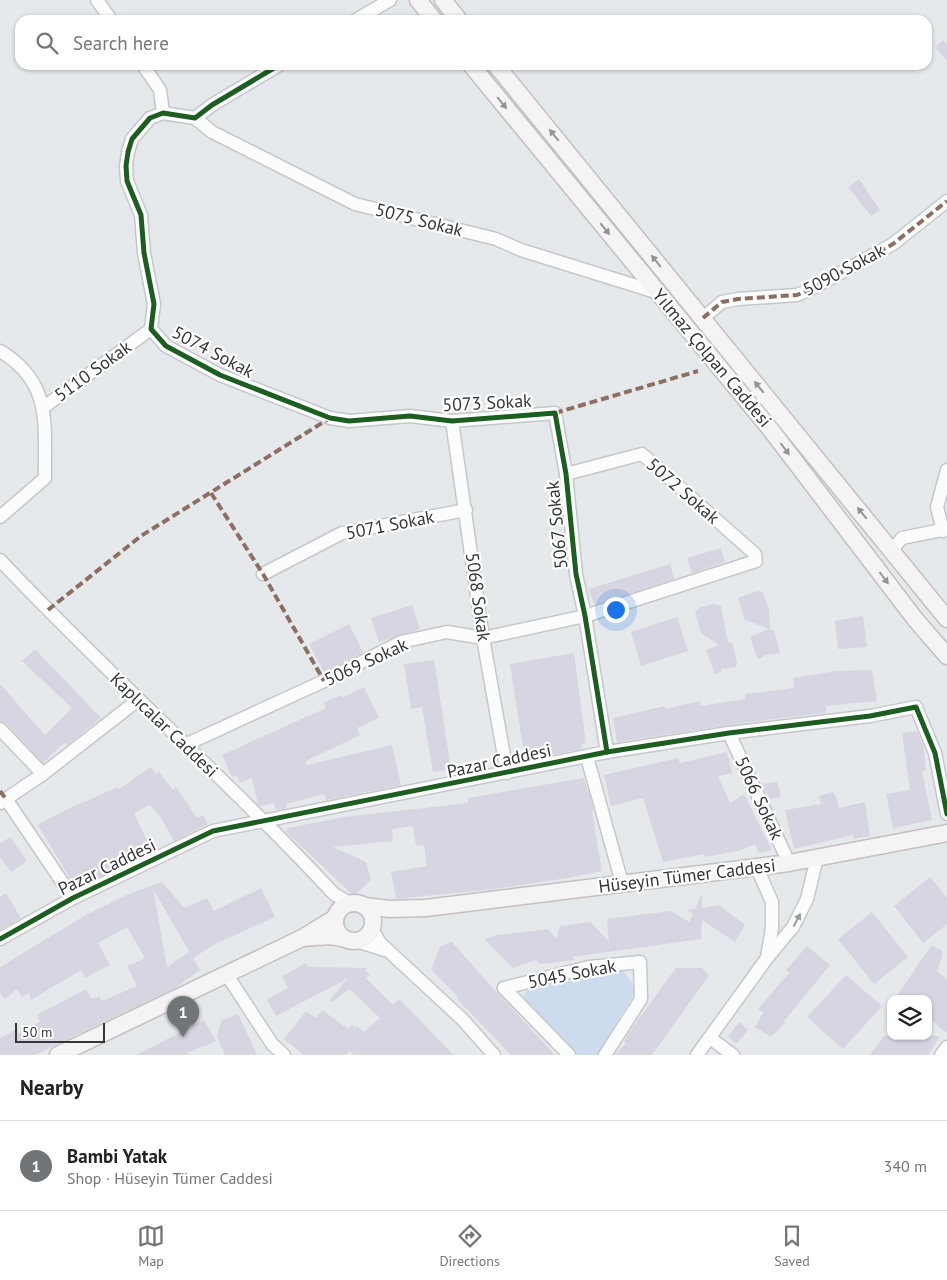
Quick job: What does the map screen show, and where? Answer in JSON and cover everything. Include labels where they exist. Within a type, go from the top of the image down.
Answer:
[{"type":"main road","points":[[418,0],[430,15]]},
{"type":"main road","points":[[443,0],[455,15]]},
{"type":"main road","name":"Yılmaz Çolpan Caddesi","points":[[475,70],[771,430],[915,619],[947,656]]},
{"type":"main road","name":"Yılmaz Çolpan Caddesi","points":[[500,70],[947,620]]},
{"type":"main road","name":"Hüseyin Tümer Caddesi","points":[[357,904],[389,909],[426,908],[757,868],[947,833]]},
{"type":"main road","points":[[58,1055],[302,938],[335,916],[343,905],[357,904],[371,913],[372,929]]},
{"type":"main road","name":"Hüseyin Tümer Caddesi","points":[[349,939],[366,937],[372,929],[426,908]]},
{"type":"main road","points":[[335,916],[335,927],[349,939]]},
{"type":"main road","points":[[302,938],[325,936],[349,939]]},
{"type":"street","points":[[97,0],[108,15]]},
{"type":"street","points":[[364,15],[390,0]]},
{"type":"street","points":[[147,70],[160,90],[163,113],[195,118],[212,104],[270,70]]},
{"type":"street","name":"5074 Sokak","points":[[163,113],[150,118],[132,139],[126,166],[128,182],[141,215],[147,272],[154,304],[151,329],[166,346],[220,375],[330,418]]},
{"type":"street","name":"5075 Sokak","points":[[195,118],[212,132],[355,204],[496,239],[521,250],[656,292]]},
{"type":"street","name":"5090 Sokak","points":[[703,318],[722,302],[738,299],[797,295],[813,288],[893,244],[947,201]]},
{"type":"street","name":"5110 Sokak","points":[[0,517],[45,478],[44,407],[151,329]]},
{"type":"street","points":[[0,351],[10,358],[34,383],[44,407]]},
{"type":"street","name":"5073 Sokak","points":[[330,418],[349,421],[410,416],[452,421],[555,413]]},
{"type":"street","name":"5067 Sokak","points":[[555,413],[566,474],[576,574],[586,616],[607,752]]},
{"type":"street","name":"5068 Sokak","points":[[452,421],[483,638],[508,773]]},
{"type":"street","name":"5072 Sokak","points":[[566,474],[642,454],[755,554],[756,562]]},
{"type":"street","points":[[892,550],[902,538],[945,530],[937,507],[947,470]]},
{"type":"street","name":"5071 Sokak","points":[[263,574],[342,533],[466,510]]},
{"type":"street","name":"Kaplıcalar Caddesi","points":[[0,560],[138,700],[187,744],[329,889],[343,901],[357,904]]},
{"type":"street","name":"5069 Sokak","points":[[187,744],[324,681],[401,642],[447,632],[483,638],[586,616],[756,562]]},
{"type":"street","points":[[73,898],[3,801],[43,774],[138,700]]},
{"type":"street","name":"Pazar Caddesi","points":[[0,939],[73,898],[213,831],[607,752],[729,733],[870,716],[916,707],[935,753],[947,814]]},
{"type":"street","points":[[0,729],[43,774]]},
{"type":"street","name":"5066 Sokak","points":[[729,733],[789,863]]},
{"type":"street","points":[[587,757],[622,883]]},
{"type":"street","points":[[697,1055],[767,958],[793,927],[807,899],[817,858]]},
{"type":"street","points":[[757,868],[772,902],[772,928],[767,958]]},
{"type":"street","points":[[329,889],[333,896],[335,916]]},
{"type":"street","points":[[372,929],[380,943],[463,1020],[494,1055]]},
{"type":"street","points":[[349,939],[390,951]]},
{"type":"street","name":"5045 Sokak","points":[[569,1055],[504,988],[589,967],[640,962],[642,999],[605,1055]]},
{"type":"street","points":[[227,975],[272,1044],[284,1055]]},
{"type":"street","points":[[710,1038],[733,1055]]},
{"type":"street","points":[[941,1055],[947,1047]]},
{"type":"shaded area","points":[[623,971],[632,983],[634,994],[597,1055],[577,1055],[523,997],[528,989]]},
{"type":"building","points":[[943,40],[947,45],[947,61],[935,47]]},
{"type":"building","points":[[859,179],[880,210],[871,216],[848,187]]},
{"type":"building","points":[[721,548],[725,562],[692,573],[687,558]]},
{"type":"building","points":[[670,564],[674,579],[594,605],[589,589]]},
{"type":"building","points":[[757,591],[762,592],[769,608],[770,629],[745,620],[738,598]]},
{"type":"building","points":[[715,604],[721,606],[728,642],[732,643],[737,661],[736,667],[721,669],[721,672],[715,674],[706,650],[719,645],[701,633],[695,612],[701,607]]},
{"type":"building","points":[[412,605],[420,629],[379,642],[371,618]]},
{"type":"building","points":[[863,616],[867,647],[838,649],[835,621]]},
{"type":"building","points":[[677,617],[688,651],[641,666],[631,632]]},
{"type":"building","points":[[349,624],[363,652],[324,672],[309,644]]},
{"type":"building","points":[[768,629],[774,630],[780,653],[766,655],[758,660],[750,637]]},
{"type":"building","points":[[35,649],[101,718],[67,745],[64,743],[43,763],[6,723],[0,721],[0,684],[45,735],[72,708],[22,661]]},
{"type":"building","points":[[574,653],[586,743],[581,744],[582,749],[525,760],[510,664]]},
{"type":"building","points":[[434,660],[451,769],[433,772],[422,707],[411,709],[404,664]]},
{"type":"building","points":[[872,670],[877,701],[826,706],[826,713],[749,722],[617,742],[613,718],[665,706],[665,709],[700,701],[701,706],[745,699],[745,694],[794,688],[793,678],[836,671]]},
{"type":"building","points":[[364,687],[379,718],[357,728],[360,735],[306,761],[307,765],[392,745],[401,785],[326,800],[324,794],[286,804],[287,808],[276,810],[274,803],[260,806],[258,804],[252,778],[240,783],[237,775],[232,777],[222,755],[326,708],[323,703],[341,695],[342,698]]},
{"type":"building","points":[[917,731],[924,748],[926,771],[922,771],[932,820],[893,828],[886,794],[910,790],[902,733]]},
{"type":"building","points":[[727,752],[732,773],[718,776],[730,803],[744,794],[772,850],[759,853],[755,844],[738,851],[705,857],[704,854],[663,862],[643,798],[611,806],[604,775],[678,758],[680,763]]},
{"type":"building","points":[[151,767],[156,774],[159,772],[173,790],[176,787],[197,818],[203,815],[208,824],[174,841],[160,816],[150,805],[134,813],[152,851],[76,888],[38,825],[61,812],[118,787],[119,789]]},
{"type":"building","points":[[584,778],[594,811],[592,811],[602,871],[568,878],[494,889],[396,899],[391,872],[427,866],[424,845],[416,846],[413,826],[392,829],[393,841],[333,847],[366,862],[371,880],[354,896],[286,832],[288,828],[344,817],[468,803],[468,798]]},
{"type":"building","points":[[777,782],[781,797],[769,799],[762,784]]},
{"type":"building","points":[[833,792],[839,808],[865,802],[870,836],[854,839],[853,835],[794,849],[785,810],[821,804],[819,796]]},
{"type":"building","points":[[10,837],[27,861],[11,872],[0,857],[0,844]]},
{"type":"building","points":[[930,877],[947,898],[947,924],[923,943],[894,906]]},
{"type":"building","points":[[162,882],[184,908],[207,898],[214,911],[261,888],[275,917],[217,943],[193,958],[200,970],[175,988],[35,1055],[0,1055],[0,1038],[17,1029],[19,1033],[40,1022],[37,1015],[86,989],[92,999],[99,996],[102,1001],[137,986],[127,966],[145,958],[127,927],[98,943],[110,965],[85,978],[81,970],[31,1000],[29,993],[22,997],[17,989],[5,999],[0,993],[0,967],[84,916],[129,894]],"holes":[[[153,889],[193,958],[189,952],[167,967]]]},
{"type":"building","points":[[6,893],[21,918],[0,930],[0,897]]},
{"type":"building","points":[[702,893],[702,908],[719,905],[745,925],[735,942],[702,920],[701,939],[572,957],[575,960],[539,964],[536,960],[513,968],[484,939],[499,934],[548,929],[556,939],[560,926],[591,922],[609,942],[607,919],[671,911],[689,922],[693,914],[686,910],[695,909]]},
{"type":"building","points":[[872,912],[908,957],[874,984],[838,939]]},
{"type":"building","points":[[452,942],[555,1055],[511,1055],[457,999],[458,997],[431,970],[440,947]]},
{"type":"building","points":[[807,946],[830,965],[784,1021],[785,1023],[771,1037],[755,1027],[763,1013],[758,1009],[789,973],[786,970]]},
{"type":"building","points":[[931,946],[942,950],[937,971],[947,980],[947,1033],[932,1021],[932,995],[898,994]]},
{"type":"building","points":[[306,963],[308,967],[368,968],[365,970],[370,975],[366,978],[393,1005],[399,999],[454,1055],[354,1055],[349,1051],[346,1055],[304,1055],[284,1039],[306,1011],[316,1018],[322,1010],[348,1029],[352,1025],[356,1028],[357,1026],[364,1032],[380,1018],[350,989],[332,1002],[330,1000],[347,979],[276,1016],[267,999],[288,988],[282,976]]},
{"type":"building","points":[[676,968],[702,968],[709,975],[652,1055],[615,1055],[626,1043],[624,1041],[630,1031]]},
{"type":"building","points":[[846,975],[882,1006],[843,1049],[807,1017]]},
{"type":"building","points":[[238,1014],[257,1055],[225,1055],[217,1037],[221,1021]]},
{"type":"building","points":[[204,1020],[216,1041],[187,1053],[188,1055],[136,1055]]},
{"type":"building","points":[[739,1022],[748,1030],[737,1044],[728,1037]]},
{"type":"building","points":[[884,1036],[887,1036],[887,1040],[932,1040],[932,1036],[940,1036],[928,1055],[870,1055]]},
{"type":"marked path","points":[[703,318],[722,302],[738,299],[797,295],[813,288],[893,244],[947,201]]},
{"type":"marked path","points":[[555,413],[698,371]]},
{"type":"marked path","points":[[48,610],[141,536],[330,418]]},
{"type":"marked path","points":[[211,493],[263,574],[324,681]]},
{"type":"marked path","points":[[0,791],[6,799]]},
{"type":"cycle path","points":[[271,70],[212,105],[195,118],[163,113],[150,118],[132,139],[126,166],[127,181],[141,215],[144,253],[154,304],[151,329],[166,346],[220,375],[330,418],[349,421],[410,416],[452,421],[555,413],[566,474],[576,574],[585,616],[607,752]]},
{"type":"cycle path","points":[[0,939],[73,898],[213,831],[607,752],[729,733],[870,716],[916,707],[935,753],[947,814]]},
{"type":"place","name":"Bambi Yatak","points":[[183,1037]]}]
